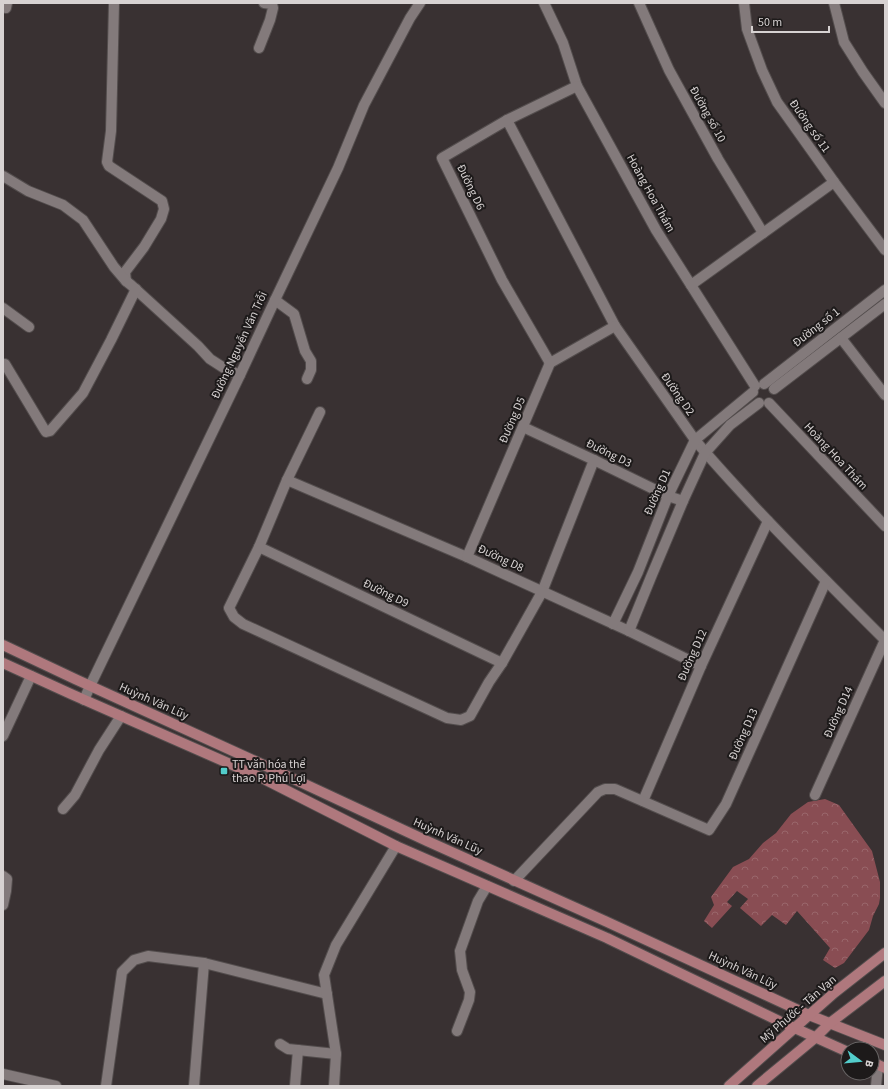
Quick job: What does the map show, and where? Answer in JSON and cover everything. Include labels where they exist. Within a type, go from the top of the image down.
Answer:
[{"type":"main road","name":"Huỳnh Văn Lũy","points":[[3,645],[427,842],[514,880],[809,1015],[885,1045]]},
{"type":"main road","points":[[3,663],[262,778],[396,846],[607,938],[840,1049]]},
{"type":"main road","name":"Mỹ Phước - Tân Vạn","points":[[729,1086],[809,1015],[885,953]]},
{"type":"main road","points":[[757,1086],[815,1038],[830,1023],[885,981]]},
{"type":"street","points":[[114,3],[112,131],[107,162],[109,166],[162,201],[164,209],[161,219],[144,247],[125,272],[126,281]]},
{"type":"street","points":[[259,48],[274,8],[272,4],[264,3]]},
{"type":"street","name":"Đường Nguyễn Văn Trỗi","points":[[84,700],[338,168],[364,105],[410,18],[420,3]]},
{"type":"street","name":"Hoàng Hoa Thám","points":[[544,3],[562,43],[578,86],[656,230],[757,387]]},
{"type":"street","name":"Đường số 10","points":[[639,3],[673,76],[718,159],[763,233]]},
{"type":"street","name":"Đường số 11","points":[[744,3],[747,29],[762,70],[777,102],[885,250]]},
{"type":"street","points":[[834,3],[844,42],[863,72],[885,102]]},
{"type":"street","name":"Đường D6","points":[[550,363],[502,280],[442,158],[508,120],[578,86]]},
{"type":"street","name":"Đường D2","points":[[508,120],[615,326],[695,440],[706,454],[768,521],[885,640]]},
{"type":"street","points":[[3,176],[28,192],[63,206],[82,220],[114,267],[126,281],[198,346],[210,359],[224,368],[240,375]]},
{"type":"street","points":[[691,285],[834,182]]},
{"type":"street","points":[[5,364],[44,429],[48,432],[56,425],[83,393],[136,289]]},
{"type":"street","name":"Đường số 1","points":[[757,387],[885,290]]},
{"type":"street","points":[[275,300],[294,314],[305,350],[311,362],[311,370],[307,379]]},
{"type":"street","name":"Đường số 1","points":[[774,389],[885,304]]},
{"type":"street","points":[[3,308],[29,327]]},
{"type":"street","points":[[550,363],[615,326]]},
{"type":"street","points":[[841,338],[885,394]]},
{"type":"street","name":"Đường D5","points":[[467,557],[550,363]]},
{"type":"street","points":[[629,631],[683,501],[706,454],[730,426],[764,403],[773,399],[775,394],[774,389],[770,385],[757,387],[753,398],[756,401],[764,403]]},
{"type":"street","name":"Đường D1","points":[[613,624],[638,572],[668,496],[695,440],[757,387]]},
{"type":"street","name":"Hoàng Hoa Thám","points":[[764,403],[885,526]]},
{"type":"street","points":[[320,412],[287,480],[259,547],[229,608],[234,617],[243,624],[447,718],[461,720],[470,716],[489,682],[502,663],[542,592],[594,460]]},
{"type":"street","name":"Đường D3","points":[[523,427],[668,496],[683,501]]},
{"type":"street","name":"Đường D8","points":[[287,480],[467,557],[629,631],[701,666]]},
{"type":"street","name":"Đường D12","points":[[643,801],[701,666],[768,521]]},
{"type":"street","name":"Đường D9","points":[[259,547],[502,663]]},
{"type":"street","points":[[638,572],[651,577]]},
{"type":"street","name":"Đường D13","points":[[643,801],[709,830],[726,804],[826,581]]},
{"type":"street","name":"Đường D14","points":[[815,795],[885,640]]},
{"type":"street","points":[[3,736],[31,676]]},
{"type":"street","points":[[63,809],[75,795],[99,750],[121,716]]},
{"type":"street","points":[[514,880],[598,792],[605,789],[615,789],[643,801]]},
{"type":"street","points":[[334,1086],[336,1054],[324,975],[336,945],[396,846]]},
{"type":"street","points":[[3,876],[7,879],[3,905]]},
{"type":"street","points":[[457,1030],[469,1000],[470,992],[462,970],[460,951],[478,901],[487,886]]},
{"type":"street","points":[[106,1086],[122,972],[134,960],[148,956],[204,963],[327,994]]},
{"type":"street","points":[[194,1086],[204,963]]},
{"type":"street","points":[[280,1044],[288,1049],[336,1054]]},
{"type":"street","points":[[295,1086],[298,1050]]},
{"type":"street","points":[[3,1074],[56,1086]]},
{"type":"green space","points":[[825,799],[839,805],[872,851],[880,882],[879,904],[873,916],[869,930],[844,963],[835,968],[823,960],[830,948],[797,911],[786,925],[772,915],[761,926],[740,908],[748,899],[737,891],[727,902],[732,906],[712,928],[704,921],[714,905],[711,897],[733,867],[749,859],[763,843],[776,833],[791,814],[808,802]]},
{"type":"place","name":"TT văn hóa thể thao P. Phú Lợi","points":[[224,771]]}]
